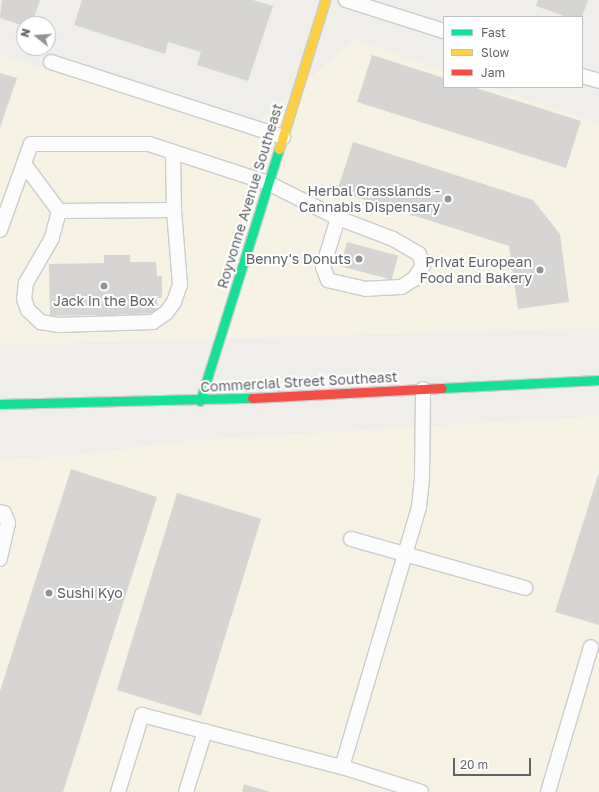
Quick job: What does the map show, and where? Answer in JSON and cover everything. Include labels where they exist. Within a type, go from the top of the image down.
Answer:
[{"type":"main road","name":"Royvonne Avenue Southeast","points":[[200,401],[326,0]]},
{"type":"main road","name":"Commercial Street Southeast","points":[[0,404],[200,401],[599,380]]},
{"type":"lane","points":[[346,0],[443,31]]},
{"type":"lane","points":[[51,62],[283,137]]},
{"type":"lane","points":[[583,76],[599,82]]},
{"type":"lane","points":[[0,230],[31,144],[149,144],[268,183],[338,218],[393,239],[419,254],[423,265],[414,279],[401,286],[366,289],[328,280],[323,267],[338,218]]},
{"type":"lane","points":[[24,164],[58,211],[52,238],[26,283],[24,299],[28,310],[41,322],[58,325],[153,322],[166,313],[174,302],[180,285],[174,210],[173,152]]},
{"type":"lane","points":[[58,211],[174,210]]},
{"type":"lane","points":[[342,767],[406,555],[418,507],[422,477],[423,389]]},
{"type":"lane","points":[[0,512],[4,513],[8,523],[0,559]]},
{"type":"lane","points":[[352,539],[526,588]]},
{"type":"lane","points":[[548,792],[591,647]]},
{"type":"lane","points":[[118,792],[142,715],[342,767],[421,792]]},
{"type":"lane","points":[[186,792],[205,731]]},
{"type":"shaded area","points":[[354,40],[443,71],[443,88],[493,88],[599,124],[599,328],[0,345],[0,54],[247,132]]},
{"type":"shaded area","points":[[599,416],[599,792],[0,792],[0,459],[73,456],[184,441]]},
{"type":"building","points":[[2,0],[40,0],[35,16],[16,16],[16,23],[0,18]]},
{"type":"building","points":[[82,0],[253,0],[273,6],[248,81],[197,65],[201,52],[168,42],[165,54],[74,25]]},
{"type":"building","points":[[538,0],[588,0],[582,16],[564,16],[536,6]]},
{"type":"building","points":[[372,55],[443,78],[443,88],[476,88],[581,121],[566,168],[357,102]]},
{"type":"building","points":[[0,73],[17,78],[0,128]]},
{"type":"building","points":[[353,142],[533,200],[560,234],[569,302],[518,309],[509,246],[337,191]]},
{"type":"building","points":[[347,242],[398,256],[392,280],[341,266]]},
{"type":"building","points":[[104,255],[130,255],[130,262],[156,262],[157,276],[162,276],[162,298],[157,298],[157,313],[113,315],[113,319],[98,319],[98,315],[50,316],[49,264],[104,263]]},
{"type":"building","points":[[71,469],[157,497],[63,792],[0,792],[0,691]]},
{"type":"building","points":[[599,472],[599,625],[555,612]]},
{"type":"building","points":[[177,493],[261,519],[201,716],[117,690]]},
{"type":"building","points":[[244,784],[270,792],[242,792]]},
{"type":"traffic: fast","points":[[200,401],[279,149]]},
{"type":"traffic: fast","points":[[442,388],[599,380]]},
{"type":"traffic: fast","points":[[0,404],[252,398]]},
{"type":"traffic: slow","points":[[279,149],[325,0]]},
{"type":"traffic: jam","points":[[252,398],[442,388]]},
{"type":"place","name":"Herbal Grasslands - Cannabis Dispensary","points":[[448,199]]},
{"type":"place","name":"Benny's Donuts","points":[[359,259]]},
{"type":"place","name":"Privat European Food and Bakery","points":[[540,270]]},
{"type":"place","name":"Jack in the Box","points":[[104,286]]},
{"type":"place","name":"Sushi Kyo","points":[[49,593]]}]
